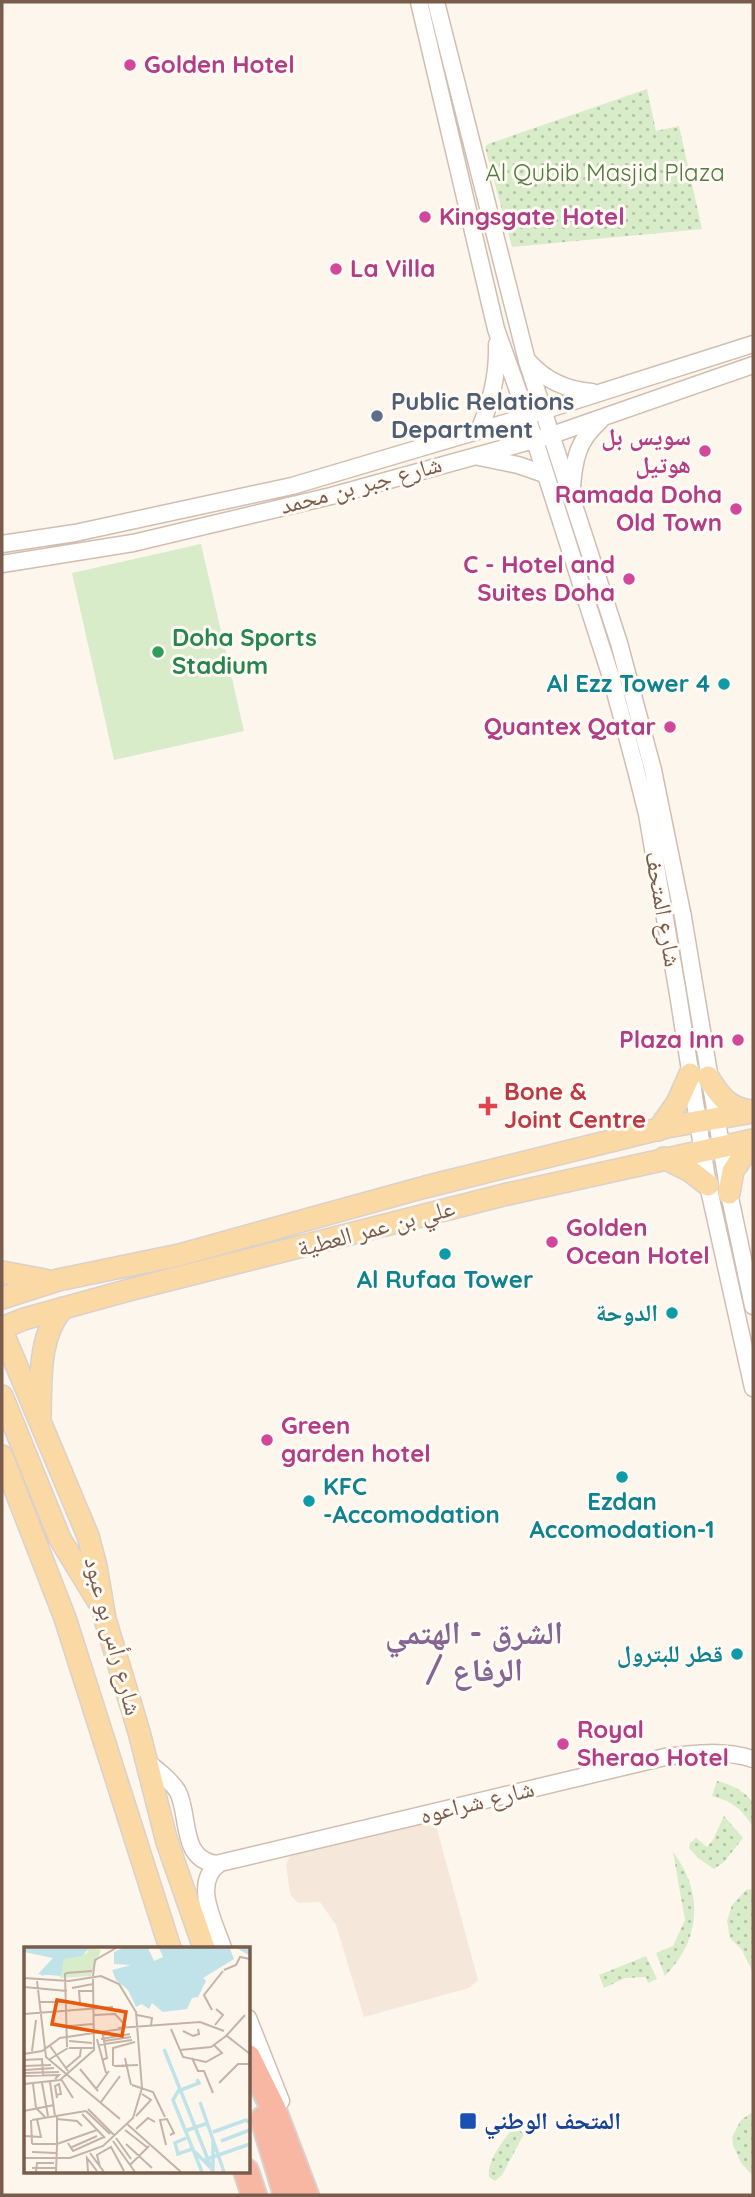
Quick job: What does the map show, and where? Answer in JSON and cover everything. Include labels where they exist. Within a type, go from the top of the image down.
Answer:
[{"type":"highway","points":[[250,2061],[274,2108],[306,2195]]},
{"type":"highway","points":[[250,2077],[286,2195]]},
{"type":"highway","points":[[239,2172],[243,2195]]},
{"type":"highway","points":[[246,2172],[254,2195]]},
{"type":"main road","points":[[658,1130],[699,1076],[731,1106],[753,1111]]},
{"type":"main road","name":"علي بن عمر العطية","points":[[2,1329],[63,1308],[473,1203],[664,1158],[753,1111]]},
{"type":"main road","points":[[473,1203],[509,1184],[530,1177],[708,1133],[753,1126]]},
{"type":"main road","name":"علي بن عمر العطية","points":[[2,1298],[58,1280],[179,1255],[425,1187],[658,1130],[708,1133],[753,1140]]},
{"type":"main road","points":[[729,1193],[733,1171],[753,1140]]},
{"type":"main road","points":[[664,1158],[691,1171],[708,1185]]},
{"type":"main road","points":[[2,1272],[31,1279],[58,1280]]},
{"type":"main road","points":[[40,1425],[43,1360],[52,1323],[63,1308]]},
{"type":"main road","name":"شارع رأس بو عبود","points":[[2,1329],[88,1536],[103,1608],[167,1842],[204,1947]]},
{"type":"main road","points":[[2,1396],[60,1539],[103,1608]]},
{"type":"main road","name":"شارع رأس بو عبود","points":[[2,1456],[65,1618],[170,1947]]},
{"type":"street","points":[[419,2],[496,329],[495,377],[490,401],[479,430]]},
{"type":"street","name":"شارع المتحف","points":[[436,2],[527,361],[619,643],[659,793],[683,917],[699,1076]]},
{"type":"street","name":"شارع المتحف","points":[[496,329],[527,415],[611,677],[647,814],[699,1076],[708,1133],[708,1185],[753,1388]]},
{"type":"street","points":[[544,410],[753,344]]},
{"type":"street","points":[[527,361],[557,384],[578,391],[600,393]]},
{"type":"street","name":"شارع جبر بن محمد","points":[[2,564],[133,543],[331,496],[552,435],[753,365]]},
{"type":"street","name":"شارع جبر بن محمد","points":[[2,544],[75,533],[292,486],[544,410]]},
{"type":"street","points":[[571,499],[576,452],[585,435],[604,417]]},
{"type":"street","points":[[470,456],[500,460],[544,474]]},
{"type":"street","name":"شارع المتحف","points":[[708,1133],[729,1193],[753,1306]]},
{"type":"street","name":"شارع شراعوه","points":[[735,1754],[753,1748]]},
{"type":"street","name":"شارع شراعوه","points":[[220,1863],[665,1757],[735,1754],[753,1759]]},
{"type":"street","points":[[146,1761],[176,1789],[205,1895],[223,1947]]},
{"type":"street","points":[[191,1846],[202,1859],[220,1863],[209,1875],[205,1895]]},
{"type":"street","points":[[250,2023],[316,2195]]},
{"type":"shaded area","points":[[428,1821],[437,1829],[478,1980],[469,1988],[364,2017],[336,1925],[320,1902],[298,1903],[290,1894],[286,1864],[293,1850]]},
{"type":"green space","name":"Al Qubib Masjid Plaza","points":[[647,89],[656,131],[679,126],[702,229],[512,247],[485,147]]},
{"type":"green space","name":"Doha Sports Stadium","points":[[201,544],[244,731],[114,760],[72,573]]},
{"type":"green space","points":[[717,1781],[737,1788],[753,1802],[753,1827],[736,1807],[712,1796]]},
{"type":"green space","points":[[724,1816],[743,1838],[724,1862],[714,1869],[689,1848],[696,1838],[707,1847]]},
{"type":"green space","points":[[673,1852],[690,1883],[694,1916],[686,1947],[665,1976],[656,1953],[673,1946],[685,1920]]},
{"type":"green space","points":[[753,1889],[753,1973],[742,1950],[730,1938],[727,1921],[732,1905],[746,1890]]},
{"type":"green space","points":[[646,1956],[657,1979],[648,1983],[646,1977],[625,1978],[604,1988],[599,1975]]},
{"type":"green space","points":[[753,2112],[753,2176],[741,2163],[732,2137],[741,2120]]},
{"type":"green space","points":[[512,2129],[518,2129],[524,2134],[502,2175],[495,2181],[489,2177],[490,2164]]},
{"type":"place","name":"Golden Hotel","points":[[130,65]]},
{"type":"place","name":"Kingsgate Hotel","points":[[425,217]]},
{"type":"place","name":"La Villa","points":[[336,269]]},
{"type":"place","name":"Public Relations Department","points":[[377,416]]},
{"type":"place","name":"سويس بل هوتيل","points":[[705,451]]},
{"type":"place","name":"Ramada Doha Old Town","points":[[736,509]]},
{"type":"place","name":"C - Hotel and Suites Doha","points":[[629,579]]},
{"type":"place","name":"Doha Sports Stadium","points":[[158,652]]},
{"type":"place","name":"Al Ezz Tower 4","points":[[724,684]]},
{"type":"place","name":"Quantex Qatar","points":[[670,727]]},
{"type":"place","name":"Plaza Inn","points":[[738,1040]]},
{"type":"place","name":"Bone & Joint Centre","points":[[488,1106]]},
{"type":"place","name":"Golden Ocean Hotel","points":[[552,1242]]},
{"type":"place","name":"Al Rufaa Tower","points":[[445,1254]]},
{"type":"place","name":"الدوحة","points":[[672,1313]]},
{"type":"place","name":"Green garden hotel","points":[[267,1440]]},
{"type":"place","name":"Ezdan Accomodation-1","points":[[622,1477]]},
{"type":"place","name":"KFC -Accomodation","points":[[309,1501]]},
{"type":"place","name":"قطر للبترول","points":[[737,1654]]},
{"type":"place","name":"Royal Sherao Hotel","points":[[563,1744]]},
{"type":"place","name":"المتحف الوطني","points":[[468,2121]]},
{"type":"district","name":"الشرق - الهتمي / الرفاع","points":[[474,1652]]}]
